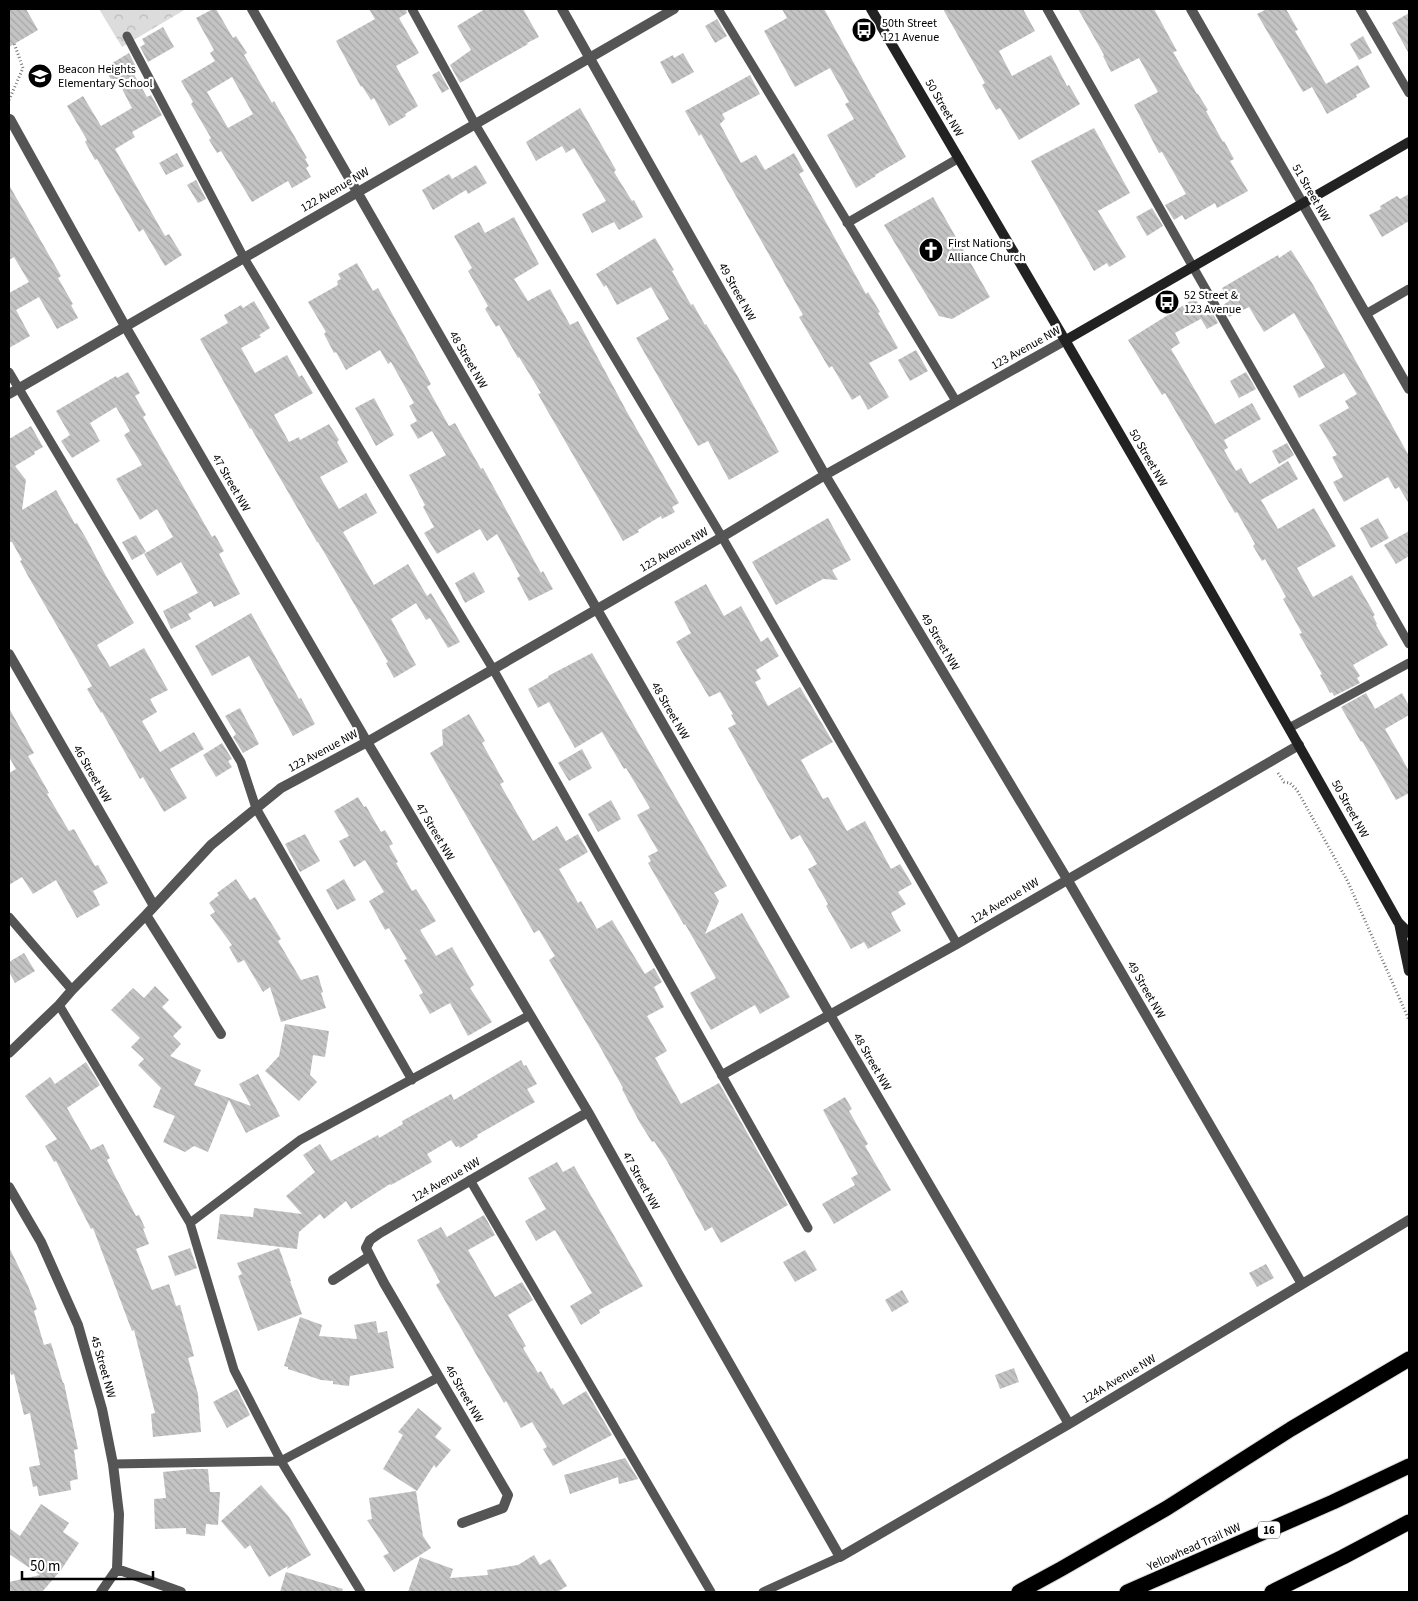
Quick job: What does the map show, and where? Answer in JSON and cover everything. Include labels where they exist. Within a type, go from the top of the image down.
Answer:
[{"type":"highway","points":[[1019,1592],[1167,1508],[1291,1429],[1409,1359]]},
{"type":"highway","name":"Yellowhead Trail NW","points":[[1127,1592],[1333,1502],[1409,1466]]},
{"type":"highway","points":[[1272,1592],[1409,1522]]},
{"type":"main road","name":"50 Street NW","points":[[872,9],[1066,340],[1299,745],[1398,922],[1409,971]]},
{"type":"main road","name":"123 Avenue NW","points":[[1066,340],[1409,142]]},
{"type":"main road","name":"50 Street NW","points":[[1398,922],[1409,932]]},
{"type":"street","name":"48 Street NW","points":[[252,9],[830,1015],[1068,1424]]},
{"type":"street","name":"49 Street NW","points":[[562,9],[591,57],[825,475],[1067,879],[1302,1284]]},
{"type":"street","name":"122 Avenue NW","points":[[13,391],[674,9]]},
{"type":"street","name":"51 Street NW","points":[[1191,9],[1409,389]]},
{"type":"street","name":"47 Street NW","points":[[10,119],[125,326],[367,742],[588,1112],[840,1558]]},
{"type":"street","name":"123 Avenue NW","points":[[9,1053],[59,1005],[211,845],[281,788],[367,742],[722,537],[825,475],[1066,340]]},
{"type":"street","name":"46 Street NW","points":[[9,654],[154,906]]},
{"type":"street","name":"124 Avenue NW","points":[[722,1075],[957,944],[1299,745]]},
{"type":"street","points":[[146,914],[221,1034]]},
{"type":"street","name":"124 Avenue NW","points":[[370,1256],[366,1248],[370,1240],[588,1112]]},
{"type":"street","name":"45 Street NW","points":[[9,1186],[41,1242],[78,1325],[102,1409],[113,1464],[119,1514],[117,1569]]},
{"type":"street","name":"124A Avenue NW","points":[[840,1558],[1409,1220]]},
{"type":"street","name":"46 Street NW","points":[[370,1256],[508,1495],[503,1508],[462,1523]]},
{"type":"street","points":[[333,1280],[370,1256]]},
{"type":"street","points":[[102,1592],[117,1569],[181,1592]]},
{"type":"lane","points":[[412,9],[475,124],[722,537],[957,944]]},
{"type":"lane","points":[[718,9],[956,401]]},
{"type":"lane","points":[[1047,9],[1409,644]]},
{"type":"lane","points":[[1360,9],[1409,92]]},
{"type":"lane","points":[[127,36],[244,258],[493,669],[808,1228]]},
{"type":"lane","points":[[847,223],[959,158]]},
{"type":"lane","points":[[1366,314],[1409,289]]},
{"type":"lane","points":[[9,372],[13,391],[241,762],[256,808],[412,1080]]},
{"type":"lane","points":[[1289,728],[1409,663]]},
{"type":"lane","points":[[9,917],[72,990]]},
{"type":"lane","points":[[59,1005],[190,1223],[234,1370],[281,1461],[361,1592]]},
{"type":"lane","points":[[190,1223],[300,1140],[530,1014]]},
{"type":"lane","points":[[470,1180],[711,1592]]},
{"type":"lane","points":[[113,1464],[281,1461],[439,1377]]},
{"type":"lane","points":[[763,1592],[840,1558]]},
{"type":"path","points":[[9,100],[23,68],[14,43]]},
{"type":"path","points":[[1271,762],[1284,782],[1290,783],[1297,790],[1348,882],[1409,1020]]},
{"type":"green space","points":[[99,9],[186,9],[122,47]]},
{"type":"building","points":[[9,9],[26,9],[38,30],[9,47]]},
{"type":"building","points":[[216,9],[233,38],[236,36],[247,53],[244,55],[272,103],[274,101],[307,158],[305,159],[309,166],[306,168],[311,177],[292,188],[288,181],[252,202],[221,151],[217,153],[209,140],[211,138],[191,104],[193,102],[181,81],[215,61],[210,53],[214,50],[196,18]],"holes":[[[232,77],[253,114],[228,128],[207,92]]]},
{"type":"building","points":[[369,9],[406,9],[407,13],[399,18],[419,53],[396,66],[418,106],[389,126],[374,98],[371,100],[361,87],[336,41],[375,19]]},
{"type":"building","points":[[485,9],[523,9],[539,37],[460,83],[450,65],[471,50],[457,26]]},
{"type":"building","points":[[782,9],[824,9],[906,157],[856,188],[827,135],[854,119],[845,104],[849,102],[830,68],[795,87],[764,31],[787,18]]},
{"type":"building","points":[[943,9],[1023,9],[1035,31],[999,51],[1012,76],[1051,55],[1067,86],[1069,85],[1080,104],[1019,140],[1000,108],[996,110],[982,85],[985,83]]},
{"type":"building","points":[[1078,9],[1154,9],[1177,51],[1173,52],[1208,110],[1206,111],[1234,159],[1230,161],[1248,191],[1217,208],[1215,203],[1185,220],[1182,215],[1174,220],[1165,205],[1186,194],[1162,152],[1159,153],[1134,105],[1158,92],[1139,58],[1111,72],[1104,55]]},
{"type":"building","points":[[1267,9],[1286,9],[1298,30],[1295,31],[1326,84],[1358,65],[1370,87],[1356,95],[1357,97],[1327,114],[1312,87],[1303,92],[1257,14]]},
{"type":"building","points":[[1409,13],[1409,54],[1392,23]]},
{"type":"building","points":[[717,19],[727,36],[715,43],[705,26]]},
{"type":"building","points":[[163,27],[174,47],[148,62],[140,47],[145,44],[142,39]]},
{"type":"building","points":[[1363,36],[1372,53],[1359,60],[1350,44]]},
{"type":"building","points":[[129,53],[137,69],[132,71],[147,97],[151,95],[162,115],[132,132],[135,137],[115,149],[165,236],[169,234],[182,255],[165,266],[143,229],[139,232],[97,159],[95,160],[85,142],[87,140],[67,106],[83,96],[101,126],[132,108],[119,83],[115,86],[104,68]]},
{"type":"building","points":[[683,53],[694,72],[672,84],[660,62],[673,55],[674,58]]},
{"type":"building","points":[[439,71],[449,89],[442,93],[432,75]]},
{"type":"building","points":[[750,75],[760,94],[722,114],[725,119],[720,124],[741,163],[756,155],[765,170],[794,153],[804,171],[799,174],[866,294],[868,292],[880,312],[878,313],[898,348],[869,363],[889,397],[868,410],[860,395],[852,400],[832,366],[829,368],[799,317],[803,315],[701,134],[699,136],[685,111]]},
{"type":"building","points":[[580,108],[616,170],[614,172],[632,201],[634,200],[643,217],[619,230],[614,222],[592,233],[582,214],[606,201],[574,148],[566,153],[562,146],[536,161],[526,142]]},
{"type":"building","points":[[1094,128],[1130,193],[1098,211],[1126,257],[1109,267],[1107,263],[1094,271],[1031,161]]},
{"type":"building","points":[[177,153],[184,166],[166,175],[159,163]]},
{"type":"building","points":[[476,165],[487,183],[468,194],[466,190],[433,210],[422,190],[449,174],[452,179]]},
{"type":"building","points":[[196,180],[206,199],[198,203],[187,185]]},
{"type":"building","points":[[9,185],[61,276],[58,278],[73,304],[71,305],[78,318],[57,329],[39,297],[16,310],[30,336],[9,348],[9,293],[29,282],[14,257],[9,260]]},
{"type":"building","points":[[1409,194],[1409,221],[1382,237],[1369,215],[1381,209],[1380,206],[1397,196],[1400,199]]},
{"type":"building","name":"First Nations Alliance Church","points":[[933,197],[990,297],[952,319],[939,316],[884,225]]},
{"type":"building","points":[[1152,208],[1163,226],[1147,236],[1136,217]]},
{"type":"building","points":[[514,217],[539,264],[514,279],[528,301],[550,289],[570,325],[578,321],[679,503],[672,507],[675,512],[662,519],[661,516],[623,541],[538,394],[541,393],[499,325],[496,327],[485,309],[488,306],[468,271],[472,268],[454,236],[479,222],[485,233]]},
{"type":"building","points":[[655,238],[674,270],[672,271],[691,305],[693,304],[738,377],[779,452],[729,480],[708,441],[698,446],[636,338],[669,319],[651,287],[617,305],[606,285],[604,287],[596,274]]},
{"type":"building","points":[[1291,250],[1312,283],[1409,456],[1409,504],[1399,487],[1395,489],[1388,477],[1344,502],[1333,482],[1343,477],[1332,457],[1337,455],[1319,425],[1349,408],[1345,401],[1357,394],[1344,373],[1299,398],[1293,386],[1325,367],[1294,313],[1264,332],[1249,307],[1229,317],[1222,306],[1229,301],[1222,288],[1278,255],[1279,258]]},
{"type":"building","points":[[357,263],[373,291],[378,288],[431,384],[427,387],[449,426],[455,423],[481,469],[483,468],[541,573],[543,571],[553,589],[529,601],[517,578],[520,576],[497,534],[487,541],[480,529],[437,554],[424,533],[434,527],[409,475],[446,455],[432,431],[418,439],[410,425],[417,421],[409,406],[414,403],[391,362],[388,364],[380,350],[346,370],[336,352],[334,353],[324,334],[326,332],[308,302],[338,285],[337,281],[341,279],[338,274]]},
{"type":"building","points":[[1195,298],[1206,316],[1175,333],[1180,343],[1171,349],[1215,424],[1252,403],[1261,419],[1224,440],[1228,448],[1224,450],[1236,471],[1241,468],[1250,484],[1288,461],[1298,479],[1261,500],[1278,529],[1314,508],[1336,546],[1297,568],[1313,597],[1352,575],[1375,615],[1373,616],[1376,625],[1388,645],[1353,665],[1360,676],[1357,678],[1360,683],[1334,696],[1332,692],[1330,693],[1320,675],[1322,674],[1299,634],[1302,633],[1283,599],[1286,597],[1265,559],[1262,561],[1237,512],[1235,513],[1165,393],[1162,395],[1128,340]]},
{"type":"building","points":[[254,301],[270,328],[259,335],[261,337],[241,348],[255,373],[287,355],[299,377],[302,375],[313,393],[274,415],[289,442],[299,437],[300,440],[329,424],[339,440],[337,442],[348,462],[320,477],[339,509],[366,493],[377,513],[343,532],[374,585],[408,564],[427,596],[431,593],[460,642],[448,648],[430,618],[426,620],[416,603],[391,619],[416,665],[394,678],[386,663],[388,662],[250,429],[200,339],[228,323],[224,315],[241,305],[243,308]]},
{"type":"building","points":[[1212,312],[1218,323],[1207,329],[1201,319]]},
{"type":"building","points":[[916,350],[928,371],[910,381],[898,360]]},
{"type":"building","points":[[128,372],[140,393],[135,396],[146,415],[143,417],[212,537],[215,535],[224,551],[219,554],[240,594],[214,607],[211,601],[188,614],[191,619],[171,629],[163,611],[198,593],[181,562],[157,576],[144,554],[173,537],[157,509],[140,520],[116,479],[142,465],[124,435],[130,431],[116,407],[90,423],[100,441],[72,458],[61,441],[70,435],[56,411],[116,376],[117,378]]},
{"type":"building","points":[[1246,372],[1256,389],[1239,398],[1230,381]]},
{"type":"building","points":[[374,398],[394,435],[376,446],[355,408]]},
{"type":"building","points":[[31,426],[43,447],[15,466],[26,480],[22,510],[56,490],[134,623],[97,645],[110,667],[144,648],[168,690],[150,699],[157,712],[142,721],[160,752],[194,732],[204,749],[170,769],[187,798],[164,812],[143,777],[140,779],[87,689],[92,686],[28,576],[12,542],[9,542],[9,439]]},
{"type":"building","points":[[1287,443],[1294,455],[1279,464],[1272,451]]},
{"type":"building","points":[[828,518],[851,560],[832,570],[838,580],[823,579],[776,605],[752,562]]},
{"type":"building","points":[[1378,518],[1389,538],[1371,548],[1360,528]]},
{"type":"building","points":[[1409,531],[1409,556],[1396,564],[1384,545]]},
{"type":"building","points":[[136,535],[146,552],[132,560],[122,542]]},
{"type":"building","points":[[474,572],[485,592],[465,603],[455,583]]},
{"type":"building","points":[[706,584],[724,616],[741,606],[761,642],[768,637],[779,656],[756,670],[761,679],[755,682],[768,706],[800,687],[833,742],[801,760],[823,799],[828,797],[847,831],[865,821],[891,869],[900,864],[912,884],[898,892],[906,904],[891,913],[901,931],[868,949],[864,942],[851,949],[826,906],[828,904],[808,869],[817,864],[800,835],[791,840],[728,728],[736,724],[731,715],[733,714],[720,692],[709,697],[676,642],[691,633],[674,602]]},
{"type":"building","points":[[251,613],[315,724],[293,736],[249,656],[212,676],[195,646]]},
{"type":"building","points":[[592,653],[727,886],[714,893],[719,901],[705,934],[742,913],[790,997],[760,1014],[755,1005],[711,1030],[690,993],[716,978],[648,863],[651,861],[648,856],[658,851],[637,815],[650,808],[602,732],[575,748],[549,702],[538,708],[528,689],[548,676]]},
{"type":"building","points":[[1366,693],[1375,709],[1402,693],[1409,706],[1409,715],[1385,729],[1409,771],[1409,793],[1396,800],[1341,707]]},
{"type":"building","points":[[9,708],[34,753],[28,756],[49,793],[47,794],[69,831],[74,829],[95,866],[98,865],[108,883],[93,891],[100,905],[77,918],[56,880],[33,894],[22,877],[9,885],[9,773],[16,769],[9,757]]},
{"type":"building","points":[[240,708],[259,744],[243,753],[233,737],[236,734],[225,716]]},
{"type":"building","points":[[469,714],[485,741],[482,743],[504,782],[500,784],[533,841],[557,826],[566,841],[578,834],[588,852],[559,869],[578,903],[581,901],[597,929],[612,920],[645,974],[654,968],[662,982],[654,987],[664,1007],[647,1016],[667,1051],[655,1058],[681,1104],[719,1083],[788,1205],[721,1243],[712,1227],[705,1231],[667,1161],[640,1123],[599,1045],[549,960],[555,956],[539,930],[534,933],[430,753],[443,745],[442,730]]},
{"type":"building","points":[[222,743],[232,759],[228,761],[232,767],[216,777],[203,755]]},
{"type":"building","points":[[582,749],[592,768],[569,781],[558,763]]},
{"type":"building","points":[[358,797],[364,807],[366,806],[381,832],[385,830],[393,844],[389,846],[398,862],[396,863],[412,891],[416,889],[436,921],[420,930],[436,956],[452,947],[474,985],[470,988],[492,1022],[468,1036],[450,1003],[430,1014],[419,995],[423,993],[404,960],[407,959],[389,928],[385,930],[369,901],[384,892],[365,860],[354,867],[339,841],[349,836],[334,811]]},
{"type":"building","points":[[611,800],[621,819],[598,832],[588,814]]},
{"type":"building","points":[[305,834],[320,861],[300,872],[285,844]]},
{"type":"building","points":[[236,879],[250,900],[255,897],[281,939],[278,941],[301,980],[318,975],[326,1008],[281,1022],[270,987],[263,992],[244,960],[238,963],[229,947],[232,945],[210,915],[215,912],[209,903],[219,895],[217,893]]},
{"type":"building","points":[[344,879],[356,900],[337,910],[326,890]]},
{"type":"building","points":[[24,953],[35,971],[15,983],[9,972],[9,962]]},
{"type":"building","points":[[155,986],[169,1000],[162,1007],[182,1027],[173,1036],[181,1044],[170,1056],[201,1070],[194,1085],[251,1106],[239,1084],[258,1074],[280,1116],[246,1133],[229,1100],[208,1152],[194,1146],[185,1152],[163,1142],[175,1116],[153,1107],[161,1088],[138,1065],[144,1059],[131,1047],[140,1038],[111,1010],[133,988],[144,998]]},
{"type":"building","points":[[285,1024],[329,1031],[325,1057],[313,1055],[310,1075],[317,1082],[299,1101],[265,1071],[279,1056]]},
{"type":"building","points":[[521,1060],[537,1084],[527,1089],[535,1102],[477,1135],[478,1137],[460,1148],[459,1146],[456,1147],[451,1140],[427,1154],[432,1162],[390,1184],[351,1209],[346,1201],[324,1219],[320,1214],[299,1232],[297,1249],[217,1239],[220,1214],[253,1217],[254,1208],[302,1214],[286,1196],[315,1172],[303,1155],[320,1144],[331,1161],[378,1135],[379,1138],[403,1124],[402,1121],[451,1094],[454,1100]]},
{"type":"building","points":[[86,1062],[100,1085],[67,1108],[91,1150],[103,1144],[110,1158],[107,1160],[114,1174],[136,1216],[139,1215],[149,1244],[136,1249],[152,1290],[169,1284],[176,1306],[180,1305],[194,1356],[188,1358],[198,1394],[201,1432],[153,1437],[151,1414],[155,1413],[134,1330],[132,1331],[93,1228],[91,1229],[56,1161],[54,1162],[45,1146],[57,1139],[25,1096],[50,1077],[55,1084]]},
{"type":"building","points":[[845,1097],[852,1109],[849,1111],[868,1144],[865,1146],[891,1190],[834,1224],[822,1204],[855,1185],[851,1178],[858,1174],[823,1110]]},
{"type":"building","points":[[557,1162],[563,1172],[574,1166],[643,1286],[599,1310],[600,1313],[581,1325],[570,1306],[592,1293],[555,1230],[536,1241],[525,1221],[546,1209],[528,1178]]},
{"type":"building","points":[[484,1215],[495,1235],[468,1250],[495,1297],[522,1282],[533,1300],[508,1315],[526,1346],[523,1348],[538,1373],[541,1371],[563,1405],[586,1391],[612,1435],[553,1466],[543,1449],[547,1447],[532,1422],[521,1428],[506,1401],[504,1403],[436,1285],[440,1282],[417,1240],[441,1227],[447,1237]]},
{"type":"building","points":[[9,1247],[37,1309],[34,1311],[44,1345],[51,1343],[64,1383],[78,1449],[74,1450],[78,1479],[70,1481],[71,1490],[39,1496],[37,1486],[33,1487],[29,1467],[40,1465],[30,1413],[24,1415],[14,1374],[11,1375],[9,1368]]},
{"type":"building","points":[[190,1248],[197,1268],[175,1276],[168,1256]]},
{"type":"building","points":[[279,1248],[302,1314],[258,1331],[238,1276],[242,1274],[237,1263]]},
{"type":"building","points":[[805,1250],[817,1270],[795,1282],[783,1262]]},
{"type":"building","points":[[1266,1264],[1274,1278],[1257,1287],[1249,1273]]},
{"type":"building","points":[[902,1290],[909,1302],[892,1312],[885,1300]]},
{"type":"building","points":[[300,1317],[322,1325],[319,1336],[357,1339],[354,1325],[376,1321],[378,1333],[387,1331],[394,1368],[350,1376],[349,1386],[333,1384],[333,1381],[321,1380],[288,1369],[288,1367],[284,1366]]},
{"type":"building","points":[[1014,1368],[1019,1382],[1000,1389],[995,1375]]},
{"type":"building","points":[[237,1389],[250,1415],[227,1428],[213,1402]]},
{"type":"building","points":[[418,1408],[442,1428],[435,1437],[451,1450],[436,1468],[434,1465],[417,1491],[383,1469],[403,1435],[398,1432]]},
{"type":"building","points":[[625,1458],[638,1479],[619,1484],[618,1477],[570,1494],[564,1475]]},
{"type":"building","points":[[208,1469],[210,1492],[220,1492],[218,1525],[206,1524],[205,1536],[186,1534],[186,1528],[155,1529],[154,1499],[166,1498],[163,1472]]},
{"type":"building","points":[[261,1485],[289,1517],[311,1555],[269,1577],[250,1545],[245,1549],[221,1521]]},
{"type":"building","points":[[416,1491],[423,1536],[431,1548],[394,1572],[383,1556],[389,1553],[367,1520],[372,1519],[369,1498]]},
{"type":"building","points":[[41,1504],[69,1523],[63,1532],[79,1543],[61,1570],[42,1592],[9,1592],[9,1582],[40,1575],[9,1554],[9,1528],[20,1536]]},
{"type":"building","points":[[534,1555],[540,1565],[550,1559],[567,1586],[557,1592],[408,1592],[420,1557],[453,1569],[450,1578],[488,1575],[487,1570],[518,1565]]},
{"type":"building","points":[[286,1572],[343,1589],[342,1592],[280,1592]]},
{"type":"place","name":"50th Street 121 Avenue","points":[[864,30]]},
{"type":"place","name":"Beacon Heights Elementary School","points":[[40,76]]},
{"type":"place","name":"First Nations Alliance Church","points":[[931,250]]},
{"type":"place","name":"52 Street & 123 Avenue","points":[[1167,302]]}]
